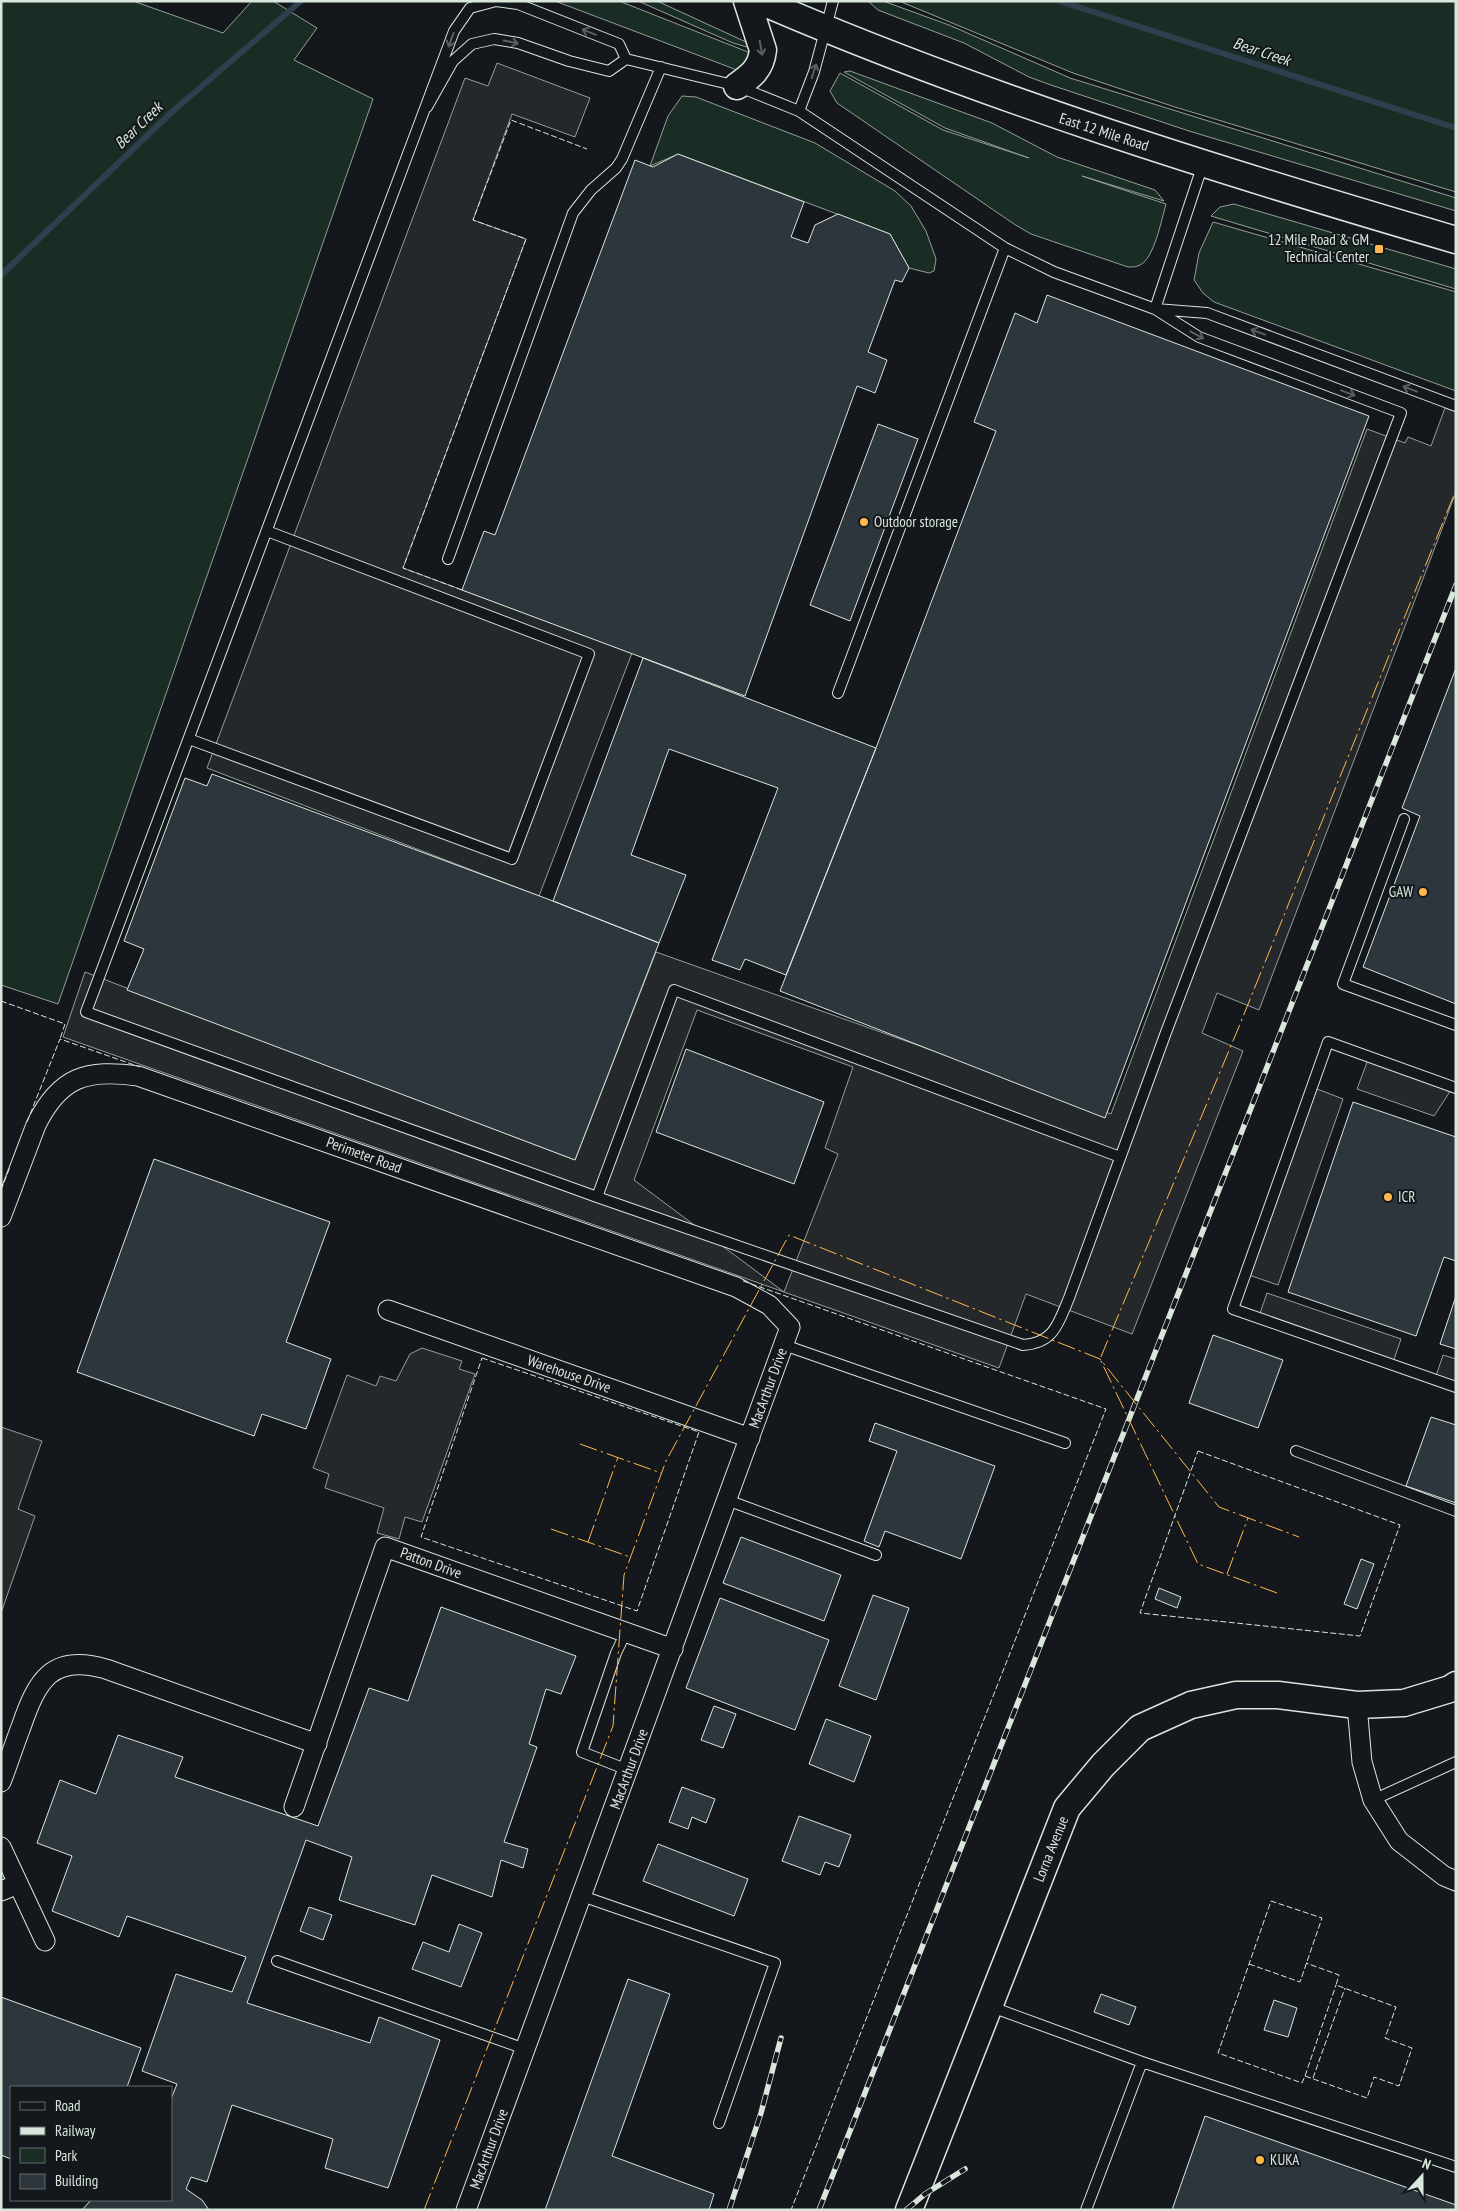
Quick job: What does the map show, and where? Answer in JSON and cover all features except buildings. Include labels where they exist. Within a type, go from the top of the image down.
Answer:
[{"type":"street","points":[[737,86],[753,74],[762,58],[763,50],[747,1]]},
{"type":"street","name":"East 12 Mile Road","points":[[760,1],[826,30],[1063,118],[1203,164],[1456,240]]},
{"type":"street","name":"Perimeter Road","points":[[1,1217],[36,1125],[54,1096],[65,1085],[81,1077],[99,1073],[138,1076],[736,1287],[769,1305],[790,1327]]},
{"type":"street","name":"Warehouse Drive","points":[[388,1310],[750,1438]]},
{"type":"street","name":"MacArthur Drive","points":[[466,2210],[790,1327]]},
{"type":"street","name":"Patton Drive","points":[[294,1808],[386,1547],[673,1649]]},
{"type":"street","points":[[1,1782],[34,1692],[53,1672],[76,1664],[106,1669],[317,1744]]},
{"type":"street","name":"Lorna Avenue","points":[[909,2210],[1067,1808],[1103,1765],[1140,1728],[1191,1705],[1236,1695],[1278,1695],[1357,1705],[1404,1703],[1456,1686]]},
{"type":"street","points":[[1357,1705],[1362,1762],[1373,1800],[1399,1841],[1444,1876],[1456,1880]]},
{"type":"street","points":[[1,1847],[10,1887],[46,1941]]},
{"type":"lane","points":[[799,111],[814,72],[834,1]]},
{"type":"lane","points":[[426,107],[453,61],[472,44],[494,39],[609,71],[626,59],[737,86],[799,111],[1005,248],[1054,272],[1155,309],[1199,337],[1401,413],[1059,1323],[1050,1335],[1038,1344],[1023,1345],[596,1198],[86,1012],[454,31],[470,8],[496,2],[518,4],[619,44],[626,59]]},
{"type":"lane","points":[[448,559],[573,213],[591,190],[616,168],[622,159],[661,67]]},
{"type":"lane","points":[[1155,309],[1203,164]]},
{"type":"lane","points":[[838,693],[1005,248]]},
{"type":"lane","points":[[1155,309],[1207,313],[1456,406]]},
{"type":"lane","points":[[189,739],[512,860],[588,654],[267,531]]},
{"type":"lane","points":[[1404,819],[1343,984],[1456,1026]]},
{"type":"lane","points":[[596,1198],[674,990],[1120,1157]]},
{"type":"lane","points":[[1456,1088],[1328,1042],[1233,1309],[1456,1387]]},
{"type":"lane","points":[[784,1345],[1065,1443]]},
{"type":"lane","points":[[1296,1451],[1456,1511]]},
{"type":"lane","points":[[727,1500],[876,1555]]},
{"type":"lane","points":[[626,1632],[616,1653],[582,1752],[628,1770]]},
{"type":"lane","points":[[1373,1800],[1456,1762]]},
{"type":"lane","points":[[582,1896],[775,1963],[719,2122]]},
{"type":"lane","points":[[277,1961],[526,2049]]},
{"type":"lane","points":[[989,2006],[1142,2062],[1456,2167]]},
{"type":"lane","points":[[1086,2210],[1142,2062]]},
{"type":"green space","points":[[1,1],[133,1],[223,33],[252,1],[273,1],[317,28],[294,60],[373,99],[58,1004],[1,985]]},
{"type":"green space","points":[[555,1],[619,1],[753,54],[749,64],[737,70]]},
{"type":"green space","points":[[638,1],[657,1],[746,42],[754,49],[733,43]]},
{"type":"green space","points":[[868,1],[883,1],[949,25],[1070,78],[1456,198],[1456,211],[1189,131],[1048,84],[1029,77],[964,43],[878,10]]},
{"type":"green space","points":[[899,1],[1456,1],[1456,192],[1175,107],[1073,73]]},
{"type":"green space","points":[[850,71],[992,123],[1057,157],[1155,190],[1164,201],[1082,176],[1166,204],[1157,238],[1149,255],[1140,265],[1128,267],[1031,234],[1014,224],[837,103],[830,91],[840,73],[943,130],[1029,158],[945,128],[844,72]]},
{"type":"green space","points":[[682,96],[696,97],[815,143],[895,191],[911,206],[926,231],[936,259],[934,271],[929,273],[909,268],[890,234],[678,154],[650,166],[668,116]]},
{"type":"green space","points":[[1234,204],[1456,269],[1456,289],[1211,216],[1220,207]]},
{"type":"green space","points":[[1213,222],[1456,292],[1456,391],[1214,302],[1203,293],[1194,280],[1199,253]]},
{"type":"shaded area","points":[[497,63],[590,98],[575,137],[512,114],[473,220],[526,239],[403,568],[632,653],[539,896],[207,768],[465,78],[488,86]]},
{"type":"shaded area","points":[[1445,408],[1456,412],[1456,492],[1259,1010],[1217,993],[1202,1033],[1243,1051],[1132,1334],[1026,1294],[999,1368],[784,1292],[63,1037],[85,972],[575,1160],[656,952],[1111,1114],[1367,429],[1405,443],[1408,437],[1431,446]],"holes":[[[697,1010],[853,1067],[825,1148],[838,1154],[784,1292],[634,1180]]]},
{"type":"shaded area","points":[[1369,1057],[1453,1087],[1434,1116],[1357,1089]]},
{"type":"shaded area","points":[[1312,1087],[1343,1099],[1278,1285],[1246,1274]]},
{"type":"shaded area","points":[[1267,1293],[1401,1339],[1392,1365],[1258,1319]]},
{"type":"shaded area","points":[[422,1348],[462,1361],[459,1369],[475,1374],[422,1522],[405,1517],[399,1539],[377,1533],[384,1508],[325,1488],[329,1474],[313,1468],[347,1375],[376,1386],[380,1376],[396,1381],[410,1354]]},
{"type":"shaded area","points":[[1443,1355],[1456,1359],[1456,1386],[1435,1379]]},
{"type":"shaded area","points":[[1,1427],[42,1441],[18,1509],[35,1516],[1,1613]]},
{"type":"waterway","name":"Bear Creek","points":[[1,275],[174,110],[301,1]]},
{"type":"waterway","name":"Bear Creek","points":[[1059,1],[1456,128]]},
{"type":"railway","points":[[819,2210],[1456,585]]},
{"type":"railway","points":[[729,2210],[761,2113],[781,2038]]},
{"type":"railway","points":[[906,2210],[925,2194],[965,2169]]},
{"type":"fence","points":[[462,590],[403,568],[526,239],[473,220],[511,120],[587,149]]},
{"type":"fence","points":[[1,1001],[65,1024],[60,1039]]},
{"type":"fence","points":[[27,1122],[60,1039],[140,1067]]},
{"type":"fence","points":[[1,1190],[10,1167]]},
{"type":"fence","points":[[743,1281],[1106,1409],[791,2210]]},
{"type":"fence","points":[[482,1358],[699,1432],[637,1611],[421,1537],[482,1358]]},
{"type":"fence","points":[[1198,1451],[1400,1525],[1360,1636],[1140,1613],[1198,1451]]},
{"type":"fence","points":[[1249,1964],[1300,1982],[1322,1918],[1271,1901],[1218,2053],[1302,2083],[1305,2076],[1367,2098],[1374,2077],[1399,2086],[1412,2048],[1385,2038],[1396,2007],[1336,1985],[1339,1975],[1306,1963]]},
{"type":"fence","points":[[1305,2076],[1336,1985]]},
{"type":"fence","points":[[1313,2078],[1345,1988]]},
{"type":"power","points":[[1277,1593],[1198,1564],[1100,1359],[1238,1029],[1456,490]]},
{"type":"power","points":[[424,2210],[613,1726],[624,1575],[666,1461],[789,1235],[1100,1359],[1219,1507],[1299,1537]]},
{"type":"power","points":[[580,1444],[661,1473]]},
{"type":"power","points":[[588,1542],[618,1457]]},
{"type":"power","points":[[1227,1574],[1248,1518]]},
{"type":"power","points":[[551,1529],[630,1557]]},
{"type":"place","name":"12 Mile Road & GM Technical Center","points":[[1379,249]]},
{"type":"place","name":"Outdoor storage","points":[[864,522]]},
{"type":"place","name":"GAW","points":[[1423,892]]},
{"type":"place","name":"ICR","points":[[1388,1197]]},
{"type":"place","name":"KUKA","points":[[1260,2160]]}]
